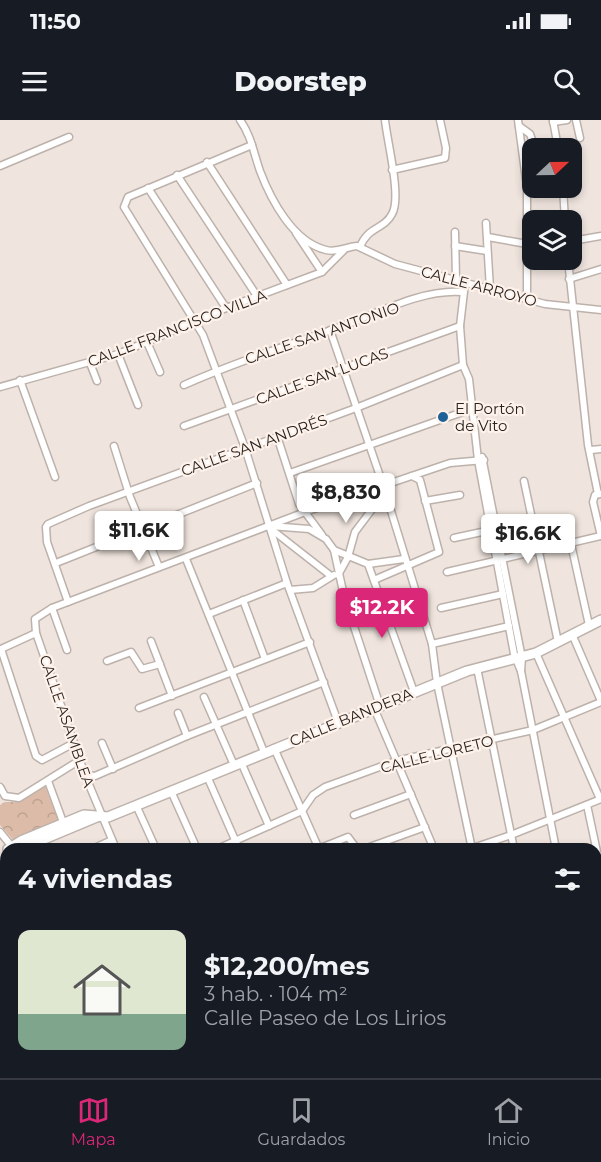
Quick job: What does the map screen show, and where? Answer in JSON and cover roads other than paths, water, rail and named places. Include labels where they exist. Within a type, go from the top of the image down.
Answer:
[{"type":"street","points":[[240,120],[252,145],[266,185],[322,272]]},
{"type":"street","points":[[294,230],[319,248],[332,251],[344,250],[354,246],[360,247],[366,234],[387,221],[393,213],[395,202],[385,120]]},
{"type":"street","points":[[392,170],[445,158],[446,148],[440,120]]},
{"type":"street","points":[[556,138],[553,121],[567,120]]},
{"type":"street","points":[[576,120],[580,138]]},
{"type":"street","points":[[518,123],[531,138]]},
{"type":"street","points":[[518,123],[527,187],[527,210]]},
{"type":"street","points":[[0,166],[69,137]]},
{"type":"street","points":[[252,145],[128,197],[124,207],[200,327],[232,408],[287,583],[338,722]]},
{"type":"street","points":[[207,162],[287,285]]},
{"type":"street","points":[[177,175],[257,296]]},
{"type":"street","points":[[148,188],[226,308]]},
{"type":"street","points":[[486,223],[490,289]]},
{"type":"street","points":[[455,232],[456,279]]},
{"type":"street","points":[[582,240],[601,236]]},
{"type":"street","points":[[488,237],[522,243]]},
{"type":"street","points":[[455,246],[487,251]]},
{"type":"street","name":"CALLE ARROYO","points":[[360,247],[395,264],[465,283],[571,308],[601,310]]},
{"type":"street","name":"CALLE FRANCISCO VILLA","points":[[0,387],[118,354],[226,308],[322,272],[344,250]]},
{"type":"street","points":[[569,279],[601,269]]},
{"type":"street","points":[[527,270],[527,299]]},
{"type":"street","points":[[447,572],[601,536],[593,498],[600,494],[591,450],[571,308],[569,270]]},
{"type":"street","points":[[465,283],[462,292],[460,326],[463,365],[469,379],[479,451],[555,843]]},
{"type":"street","name":"CALLE SAN ANTONIO","points":[[184,385],[216,370],[435,294],[462,292]]},
{"type":"street","name":"CALLE SAN LUCAS","points":[[184,426],[460,326]]},
{"type":"street","points":[[330,330],[384,489],[432,645],[437,683],[470,843]]},
{"type":"street","points":[[147,342],[160,372]]},
{"type":"street","points":[[118,354],[138,405]]},
{"type":"street","points":[[90,363],[97,381]]},
{"type":"street","name":"CALLE SAN ANDRÉS","points":[[56,563],[47,542],[46,526],[89,506],[356,408],[463,365]]},
{"type":"street","points":[[20,380],[55,477]]},
{"type":"street","points":[[291,473],[474,408]]},
{"type":"street","points":[[277,436],[291,473],[299,504],[334,550],[368,564],[404,559]]},
{"type":"street","points":[[114,446],[159,567]]},
{"type":"street","points":[[591,450],[601,449]]},
{"type":"street","points":[[67,650],[52,608],[270,527],[304,512],[384,489],[412,475],[450,463],[481,460]]},
{"type":"street","points":[[481,460],[491,530],[500,560],[509,626],[519,659]]},
{"type":"street","points":[[420,480],[425,472]]},
{"type":"street","points":[[373,578],[407,567],[439,552],[420,480],[412,475]]},
{"type":"street","points":[[524,482],[558,642]]},
{"type":"street","points":[[68,602],[56,563],[257,483]]},
{"type":"street","points":[[290,590],[313,588],[335,575],[348,557],[355,532],[384,489]]},
{"type":"street","points":[[425,501],[460,495]]},
{"type":"street","points":[[270,527],[302,527],[326,539]]},
{"type":"street","points":[[270,527],[335,575]]},
{"type":"street","points":[[454,538],[491,530]]},
{"type":"street","points":[[571,544],[589,625]]},
{"type":"street","points":[[334,550],[335,575],[377,707],[396,761],[432,843]]},
{"type":"street","points":[[186,559],[264,752]]},
{"type":"street","points":[[368,564],[414,692]]},
{"type":"street","points":[[209,614],[287,583]]},
{"type":"street","points":[[441,608],[503,594]]},
{"type":"street","points":[[243,600],[265,659]]},
{"type":"street","name":"CALLE ASAMBLEA","points":[[52,608],[40,614],[33,624],[100,817],[113,843]]},
{"type":"street","name":"CALLE BANDERA","points":[[100,817],[108,817],[437,683],[477,668],[536,653],[601,620]]},
{"type":"street","points":[[432,645],[509,626]]},
{"type":"street","points":[[36,633],[1,649],[36,756],[42,760],[74,743]]},
{"type":"street","points":[[572,634],[601,702]]},
{"type":"street","points":[[151,641],[172,696]]},
{"type":"street","points":[[140,708],[233,674],[310,642]]},
{"type":"street","points":[[107,661],[131,652],[142,669],[160,664]]},
{"type":"street","points":[[488,843],[601,799],[536,653]]},
{"type":"street","points":[[477,668],[513,843]]},
{"type":"street","points":[[85,775],[95,777],[187,736],[324,682]]},
{"type":"street","points":[[204,697],[269,826]]},
{"type":"street","name":"CALLE LORETO","points":[[231,843],[302,811],[318,790],[396,761],[533,730],[601,702]]},
{"type":"street","points":[[178,713],[187,736]]},
{"type":"street","points":[[102,743],[112,769]]},
{"type":"street","points":[[274,748],[316,843]]},
{"type":"street","points":[[0,787],[5,796],[14,800],[80,760]]},
{"type":"street","points":[[207,776],[236,841]]},
{"type":"street","points":[[48,781],[63,822]]},
{"type":"street","points":[[171,791],[194,843]]},
{"type":"street","points":[[354,815],[411,794]]},
{"type":"street","points":[[136,805],[153,843]]},
{"type":"street","points":[[587,805],[596,843]]},
{"type":"street","points":[[22,843],[63,822],[89,814],[100,817]]},
{"type":"street","points":[[28,843],[100,817]]},
{"type":"street","points":[[381,843],[425,827]]},
{"type":"street","points":[[334,843],[348,837],[352,843]]},
{"type":"street","points":[[105,843],[112,840]]},
{"type":"place","name":"El Portón de Vito","points":[[443,417]]}]
